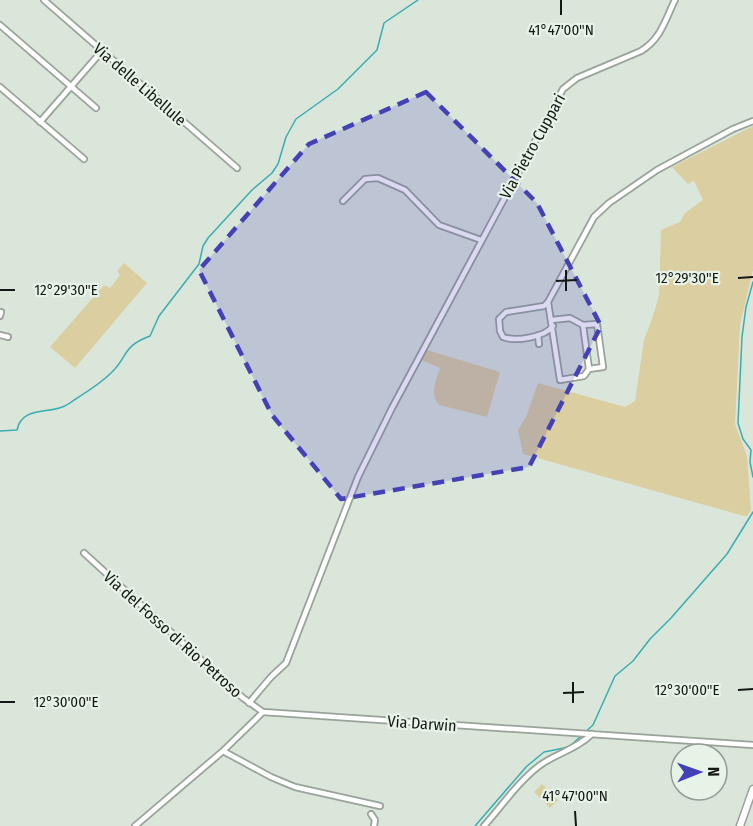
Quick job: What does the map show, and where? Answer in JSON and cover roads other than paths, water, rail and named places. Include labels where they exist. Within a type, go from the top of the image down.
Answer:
[{"type":"street","name":"Via delle Libellule","points":[[44,0],[237,168]]},
{"type":"street","name":"Via Pietro Cuppari","points":[[249,703],[286,663],[358,477],[392,408],[563,89],[577,78],[650,45],[660,34],[675,0]]},
{"type":"street","points":[[0,25],[96,108]]},
{"type":"street","points":[[40,122],[102,51]]},
{"type":"street","points":[[0,87],[84,159]]},
{"type":"street","points":[[589,369],[603,367],[597,324],[583,325],[572,319],[554,322],[547,333],[512,339],[505,338],[500,333],[500,319],[507,312],[544,306],[548,302],[593,219],[606,206],[657,170],[733,129],[753,121]]},
{"type":"street","points":[[343,201],[365,179],[378,178],[405,190],[441,227],[481,240]]},
{"type":"street","points":[[548,302],[554,322],[560,380],[584,376],[589,369],[583,325]]},
{"type":"street","points":[[0,335],[8,337]]},
{"type":"street","points":[[538,335],[539,344]]},
{"type":"street","name":"Via del Fosso di Rio Petroso","points":[[84,553],[249,703],[262,712]]},
{"type":"street","points":[[135,826],[223,751],[262,712]]},
{"type":"street","name":"Via Darwin","points":[[262,712],[753,745]]},
{"type":"street","points":[[484,826],[540,765],[573,749],[592,734]]},
{"type":"street","points":[[223,751],[295,788],[380,806]]},
{"type":"street","points":[[740,826],[753,789]]},
{"type":"street","points":[[371,814],[375,820],[374,826]]},
{"type":"waterway","points":[[0,431],[17,430],[20,422],[31,413],[63,407],[70,403],[117,367],[134,344],[150,336],[159,316],[199,264],[203,246],[208,238],[252,190],[272,173],[278,164],[286,137],[296,119],[338,89],[377,50],[384,23],[418,0]]},
{"type":"waterway","points":[[753,282],[746,307],[742,337],[738,423],[743,439],[751,450],[750,462],[753,477]]},
{"type":"waterway","points":[[475,826],[526,767],[544,752],[569,747],[593,725],[615,676],[633,661],[727,554],[753,512]]}]
